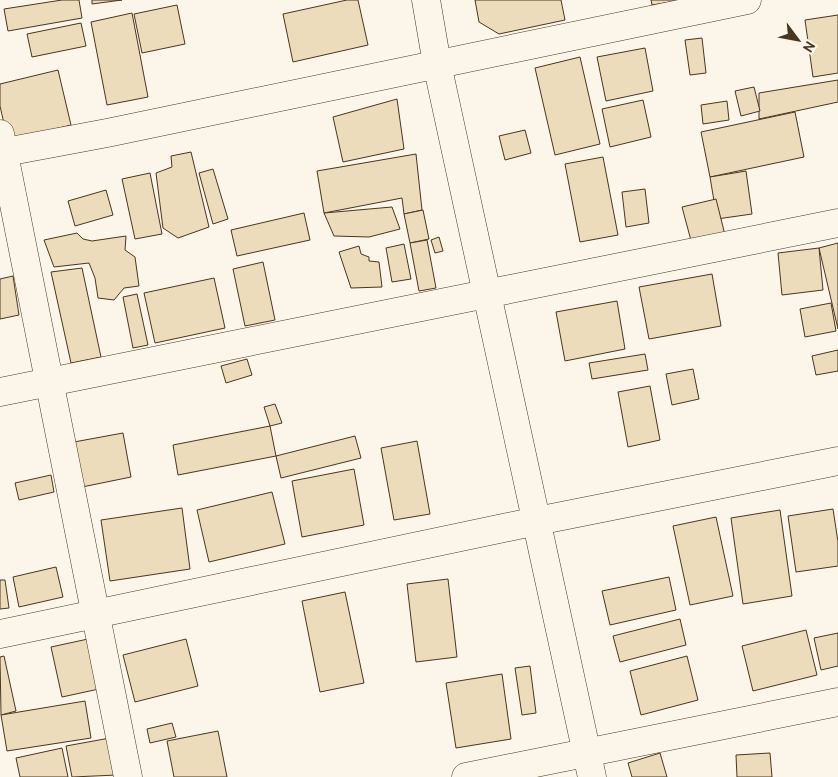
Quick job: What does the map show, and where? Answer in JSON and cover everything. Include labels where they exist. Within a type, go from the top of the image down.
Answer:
[{"type":"street","points":[[426,0],[437,64],[589,765]]},
{"type":"street","points":[[128,777],[1,146],[107,133],[747,0]]},
{"type":"street","points":[[0,392],[838,223]]},
{"type":"street","points":[[0,634],[537,521],[838,461]]},
{"type":"street","points":[[466,777],[589,765],[838,702]]},
{"type":"building","points":[[62,0],[79,0],[82,18],[8,31],[4,9]]},
{"type":"building","points":[[92,0],[122,0],[92,4]]},
{"type":"building","points":[[347,0],[358,0],[368,45],[293,62],[283,14]]},
{"type":"building","points":[[475,0],[561,0],[565,20],[499,34],[479,22]]},
{"type":"building","points":[[651,0],[684,0],[652,5]]},
{"type":"building","points":[[177,5],[185,44],[142,53],[134,14]]},
{"type":"building","points":[[132,13],[148,97],[107,105],[91,22]]},
{"type":"building","points":[[838,15],[838,73],[813,77],[805,20]]},
{"type":"building","points":[[81,23],[86,46],[32,57],[27,34]]},
{"type":"building","points":[[702,38],[706,73],[690,75],[685,40]]},
{"type":"building","points":[[645,48],[653,91],[606,101],[597,57]]},
{"type":"building","points":[[580,57],[600,144],[555,155],[535,68]]},
{"type":"building","points":[[58,70],[71,125],[8,141],[0,106],[0,84]]},
{"type":"building","points":[[838,80],[838,102],[759,119],[759,93]]},
{"type":"building","points":[[754,87],[760,111],[741,116],[735,91]]},
{"type":"building","points":[[397,99],[404,149],[343,162],[333,117]]},
{"type":"building","points":[[643,100],[651,137],[610,147],[602,109]]},
{"type":"building","points":[[727,101],[729,120],[703,124],[701,105]]},
{"type":"building","points":[[795,112],[804,157],[710,177],[701,132]]},
{"type":"building","points":[[525,130],[531,153],[505,160],[499,136]]},
{"type":"building","points":[[191,152],[209,227],[178,238],[163,228],[156,173],[172,167],[171,156]]},
{"type":"building","points":[[416,154],[422,210],[404,214],[402,198],[324,213],[317,171]]},
{"type":"building","points":[[603,157],[618,235],[580,242],[565,164]]},
{"type":"building","points":[[213,169],[228,219],[213,224],[199,173]]},
{"type":"building","points":[[746,171],[752,214],[717,219],[710,177]]},
{"type":"building","points":[[150,173],[162,234],[135,239],[122,179]]},
{"type":"building","points":[[645,189],[649,223],[626,227],[622,192]]},
{"type":"building","points":[[106,190],[113,215],[75,226],[68,201]]},
{"type":"building","points":[[716,199],[726,239],[693,248],[682,207]]},
{"type":"building","points":[[392,207],[400,229],[369,237],[334,236],[324,213]]},
{"type":"building","points":[[423,210],[429,239],[410,243],[404,214]]},
{"type":"building","points":[[304,213],[310,240],[237,256],[231,230]]},
{"type":"building","points":[[77,233],[83,239],[92,241],[126,236],[125,250],[135,257],[139,286],[124,288],[114,300],[98,298],[95,278],[89,263],[54,267],[44,240]]},
{"type":"building","points":[[439,237],[443,251],[435,253],[431,240]]},
{"type":"building","points":[[427,240],[436,288],[419,291],[410,243]]},
{"type":"building","points":[[838,243],[838,329],[819,248]]},
{"type":"building","points":[[404,244],[411,279],[392,282],[386,248]]},
{"type":"building","points":[[359,246],[361,254],[369,257],[369,261],[379,262],[382,287],[351,288],[339,252]]},
{"type":"building","points":[[819,248],[823,290],[782,295],[778,253]]},
{"type":"building","points":[[263,262],[275,320],[245,326],[233,269]]},
{"type":"building","points":[[82,268],[101,357],[71,363],[51,272]]},
{"type":"building","points":[[712,274],[721,326],[649,339],[639,287]]},
{"type":"building","points":[[13,276],[19,315],[0,319],[0,279]]},
{"type":"building","points":[[214,278],[225,328],[155,343],[144,293]]},
{"type":"building","points":[[137,294],[148,345],[133,348],[123,297]]},
{"type":"building","points":[[617,301],[625,349],[565,361],[556,312]]},
{"type":"building","points":[[831,303],[836,331],[805,337],[800,309]]},
{"type":"building","points":[[838,350],[838,371],[816,375],[812,356]]},
{"type":"building","points":[[645,354],[648,370],[592,379],[589,363]]},
{"type":"building","points":[[247,359],[252,375],[226,383],[221,366]]},
{"type":"building","points":[[693,369],[699,399],[672,405],[666,374]]},
{"type":"building","points":[[650,386],[660,440],[628,447],[618,392]]},
{"type":"building","points":[[275,404],[282,423],[270,426],[264,407]]},
{"type":"building","points":[[270,426],[276,456],[178,475],[173,445]]},
{"type":"building","points":[[123,433],[131,477],[82,487],[74,442]]},
{"type":"building","points":[[355,436],[361,458],[281,478],[276,456]]},
{"type":"building","points":[[417,441],[430,514],[394,520],[381,448]]},
{"type":"building","points":[[354,469],[364,525],[302,537],[292,481]]},
{"type":"building","points":[[51,475],[54,492],[19,500],[15,483]]},
{"type":"building","points":[[272,492],[285,544],[209,562],[197,510]]},
{"type":"building","points":[[182,508],[190,569],[110,581],[101,520]]},
{"type":"building","points":[[833,509],[838,542],[838,566],[796,572],[788,516]]},
{"type":"building","points":[[780,510],[792,596],[743,604],[731,518]]},
{"type":"building","points":[[716,517],[733,596],[690,605],[673,526]]},
{"type":"building","points":[[56,567],[63,597],[19,607],[13,577]]},
{"type":"building","points":[[669,577],[676,610],[610,625],[602,591]]},
{"type":"building","points":[[448,579],[457,657],[416,662],[407,584]]},
{"type":"building","points":[[0,580],[5,580],[9,608],[0,609]]},
{"type":"building","points":[[345,592],[364,683],[320,692],[302,601]]},
{"type":"building","points":[[680,619],[686,645],[620,662],[613,636]]},
{"type":"building","points":[[806,630],[817,675],[753,691],[742,646]]},
{"type":"building","points":[[838,633],[838,666],[821,670],[814,638]]},
{"type":"building","points":[[88,639],[99,689],[62,697],[51,647]]},
{"type":"building","points":[[186,639],[198,686],[135,702],[123,655]]},
{"type":"building","points":[[4,656],[16,711],[1,715],[0,657]]},
{"type":"building","points":[[687,656],[698,700],[641,715],[630,671]]},
{"type":"building","points":[[530,666],[536,713],[522,715],[515,668]]},
{"type":"building","points":[[502,674],[511,739],[456,748],[446,683]]},
{"type":"building","points":[[85,701],[91,738],[7,751],[1,715]]},
{"type":"building","points":[[172,723],[176,737],[150,743],[147,729]]},
{"type":"building","points":[[218,731],[227,777],[174,777],[167,741]]},
{"type":"building","points":[[110,738],[117,775],[72,777],[66,746]]},
{"type":"building","points":[[62,748],[68,777],[20,777],[16,758]]},
{"type":"building","points":[[660,753],[667,777],[632,777],[628,763]]},
{"type":"building","points":[[770,753],[772,777],[737,777],[736,755]]}]
